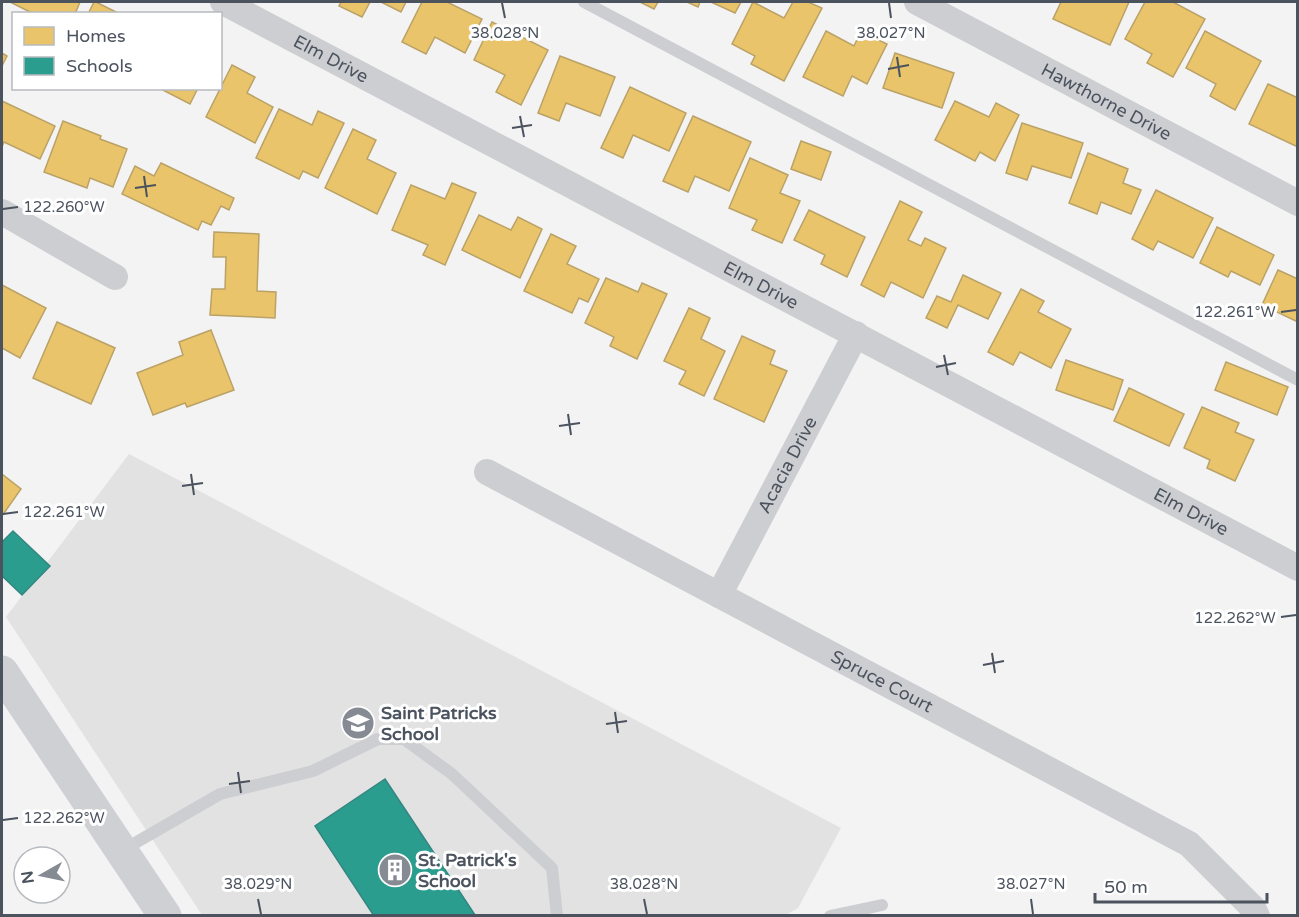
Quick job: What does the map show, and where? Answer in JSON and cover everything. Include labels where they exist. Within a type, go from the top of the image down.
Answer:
[{"type":"street","name":"Elm Drive","points":[[223,2],[1298,568]]},
{"type":"street","name":"Hawthorne Drive","points":[[917,2],[1298,204]]},
{"type":"street","points":[[2,212],[114,277]]},
{"type":"street","name":"Acacia Drive","points":[[719,595],[856,334]]},
{"type":"street","name":"Spruce Court","points":[[488,472],[1189,844],[1257,915]]},
{"type":"street","points":[[2,672],[122,851],[158,914]]},
{"type":"lane","points":[[584,2],[1298,380]]},
{"type":"lane","points":[[122,851],[220,794],[313,771],[378,739],[404,739],[452,774],[552,868],[557,915]]},
{"type":"lane","points":[[830,915],[882,905]]},
{"type":"shaded area","name":"Saint Patricks School","points":[[129,454],[841,828],[798,908],[786,915],[202,915],[6,617]]},
{"type":"building: Homes","points":[[80,2],[76,12],[30,12],[12,3]]},
{"type":"building: Homes","points":[[96,2],[116,12],[89,12]]},
{"type":"building: Homes","points":[[341,2],[370,2],[362,17],[339,6]]},
{"type":"building: Homes","points":[[381,2],[406,2],[401,12]]},
{"type":"building: Homes","points":[[422,2],[447,2],[482,19],[465,53],[435,37],[426,54],[402,42]]},
{"type":"building: Homes","points":[[640,2],[658,2],[654,9]]},
{"type":"building: Homes","points":[[687,2],[700,2],[698,7]]},
{"type":"building: Homes","points":[[711,2],[741,2],[735,13]]},
{"type":"building: Homes","points":[[753,2],[784,18],[793,2],[808,2],[822,8],[784,81],[751,64],[755,56],[732,44]]},
{"type":"building: Homes","points":[[1061,2],[1129,2],[1110,45],[1053,19]]},
{"type":"building: Homes","points":[[1145,2],[1173,2],[1205,19],[1173,77],[1147,63],[1152,54],[1125,39]]},
{"type":"building: Homes","points":[[492,22],[548,50],[521,105],[496,92],[505,75],[474,60]]},
{"type":"building: Homes","points":[[826,31],[854,46],[861,31],[887,44],[867,84],[852,76],[843,96],[803,77]]},
{"type":"building: Homes","points":[[1205,31],[1261,61],[1235,110],[1210,96],[1216,84],[1186,68]]},
{"type":"building: Homes","points":[[2,53],[7,56],[2,66]]},
{"type":"building: Homes","points":[[895,53],[954,73],[942,108],[883,88]]},
{"type":"building: Homes","points":[[560,56],[615,77],[600,116],[566,103],[559,121],[538,113]]},
{"type":"building: Homes","points":[[232,65],[255,77],[247,93],[273,107],[255,143],[206,117],[220,90],[222,90],[222,85]]},
{"type":"building: Homes","points":[[1268,84],[1298,98],[1298,147],[1249,124]]},
{"type":"building: Homes","points":[[630,87],[686,113],[669,151],[633,135],[623,158],[601,148]]},
{"type":"building: Homes","points":[[163,90],[197,90],[190,104]]},
{"type":"building: Homes","points":[[2,101],[55,126],[40,159],[4,142],[2,147]]},
{"type":"building: Homes","points":[[955,101],[989,117],[996,103],[1019,115],[995,161],[980,152],[975,161],[935,140]]},
{"type":"building: Homes","points":[[279,109],[312,125],[318,111],[344,123],[318,178],[303,171],[299,179],[256,158]]},
{"type":"building: Homes","points":[[693,116],[751,142],[729,191],[695,176],[688,192],[663,181]]},
{"type":"building: Homes","points":[[63,121],[127,149],[113,187],[90,178],[87,188],[44,172]]},
{"type":"building: Homes","points":[[1022,123],[1083,143],[1071,178],[1032,166],[1027,180],[1006,173]]},
{"type":"building: Homes","points":[[353,129],[376,140],[367,159],[396,173],[377,214],[325,188]]},
{"type":"building: Homes","points":[[801,141],[831,152],[821,180],[791,169]]},
{"type":"building: Homes","points":[[1088,153],[1128,169],[1123,183],[1141,190],[1131,214],[1101,202],[1097,214],[1069,203]]},
{"type":"building: Homes","points":[[750,158],[788,175],[780,193],[800,201],[782,243],[752,230],[757,220],[729,208]]},
{"type":"building: Homes","points":[[161,163],[234,198],[229,210],[221,206],[211,225],[202,221],[198,230],[122,194],[135,166],[154,176]]},
{"type":"building: Homes","points":[[452,183],[476,193],[445,265],[423,255],[428,245],[392,230],[411,185],[445,199]]},
{"type":"building: Homes","points":[[1156,190],[1213,218],[1193,258],[1158,241],[1153,250],[1132,239]]},
{"type":"building: Homes","points":[[900,201],[922,212],[908,240],[921,246],[925,238],[946,248],[923,298],[891,282],[884,297],[861,285]]},
{"type":"building: Homes","points":[[809,210],[865,237],[847,277],[821,264],[825,255],[794,240]]},
{"type":"building: Homes","points":[[479,215],[511,230],[518,217],[542,229],[520,278],[462,250]]},
{"type":"building: Homes","points":[[1217,227],[1274,255],[1260,285],[1231,271],[1228,277],[1200,263]]},
{"type":"building: Homes","points":[[214,232],[259,234],[257,291],[276,292],[275,318],[210,315],[212,289],[225,289],[226,257],[213,257]]},
{"type":"building: Homes","points":[[551,234],[576,246],[567,264],[599,279],[588,302],[579,298],[572,313],[524,291]]},
{"type":"building: Homes","points":[[1278,270],[1298,279],[1298,322],[1262,305]]},
{"type":"building: Homes","points":[[963,275],[1001,293],[988,319],[958,305],[947,328],[926,318],[937,296],[951,302]]},
{"type":"building: Homes","points":[[606,278],[638,292],[642,283],[667,294],[637,359],[610,346],[614,337],[585,323]]},
{"type":"building: Homes","points":[[2,285],[46,308],[20,358],[2,348]]},
{"type":"building: Homes","points":[[1021,289],[1044,301],[1038,312],[1071,329],[1051,368],[1020,352],[1013,365],[988,352]]},
{"type":"building: Homes","points":[[689,308],[710,318],[701,339],[725,351],[704,396],[679,384],[686,371],[664,361]]},
{"type":"building: Homes","points":[[57,322],[115,348],[91,404],[33,378]]},
{"type":"building: Homes","points":[[211,330],[234,390],[187,407],[185,403],[153,415],[137,373],[183,355],[179,342]]},
{"type":"building: Homes","points":[[742,336],[775,351],[770,364],[787,371],[764,422],[714,399]]},
{"type":"building: Homes","points":[[1066,360],[1123,380],[1113,410],[1056,390]]},
{"type":"building: Homes","points":[[1226,362],[1288,387],[1277,415],[1215,390]]},
{"type":"building: Homes","points":[[1129,388],[1184,414],[1169,446],[1114,421]]},
{"type":"building: Homes","points":[[1202,407],[1239,423],[1235,432],[1254,440],[1235,481],[1207,468],[1210,460],[1184,448]]},
{"type":"building: Homes","points":[[2,474],[21,489],[2,516]]},
{"type":"building: Schools","points":[[13,531],[50,566],[22,595],[2,576],[2,542]]},
{"type":"building: Schools","name":"St. Patrick's School","points":[[385,779],[474,916],[374,916],[315,826]]},
{"type":"place","name":"Saint Patricks School","points":[[358,723]]},
{"type":"place","name":"St. Patrick's School","points":[[395,870]]}]
